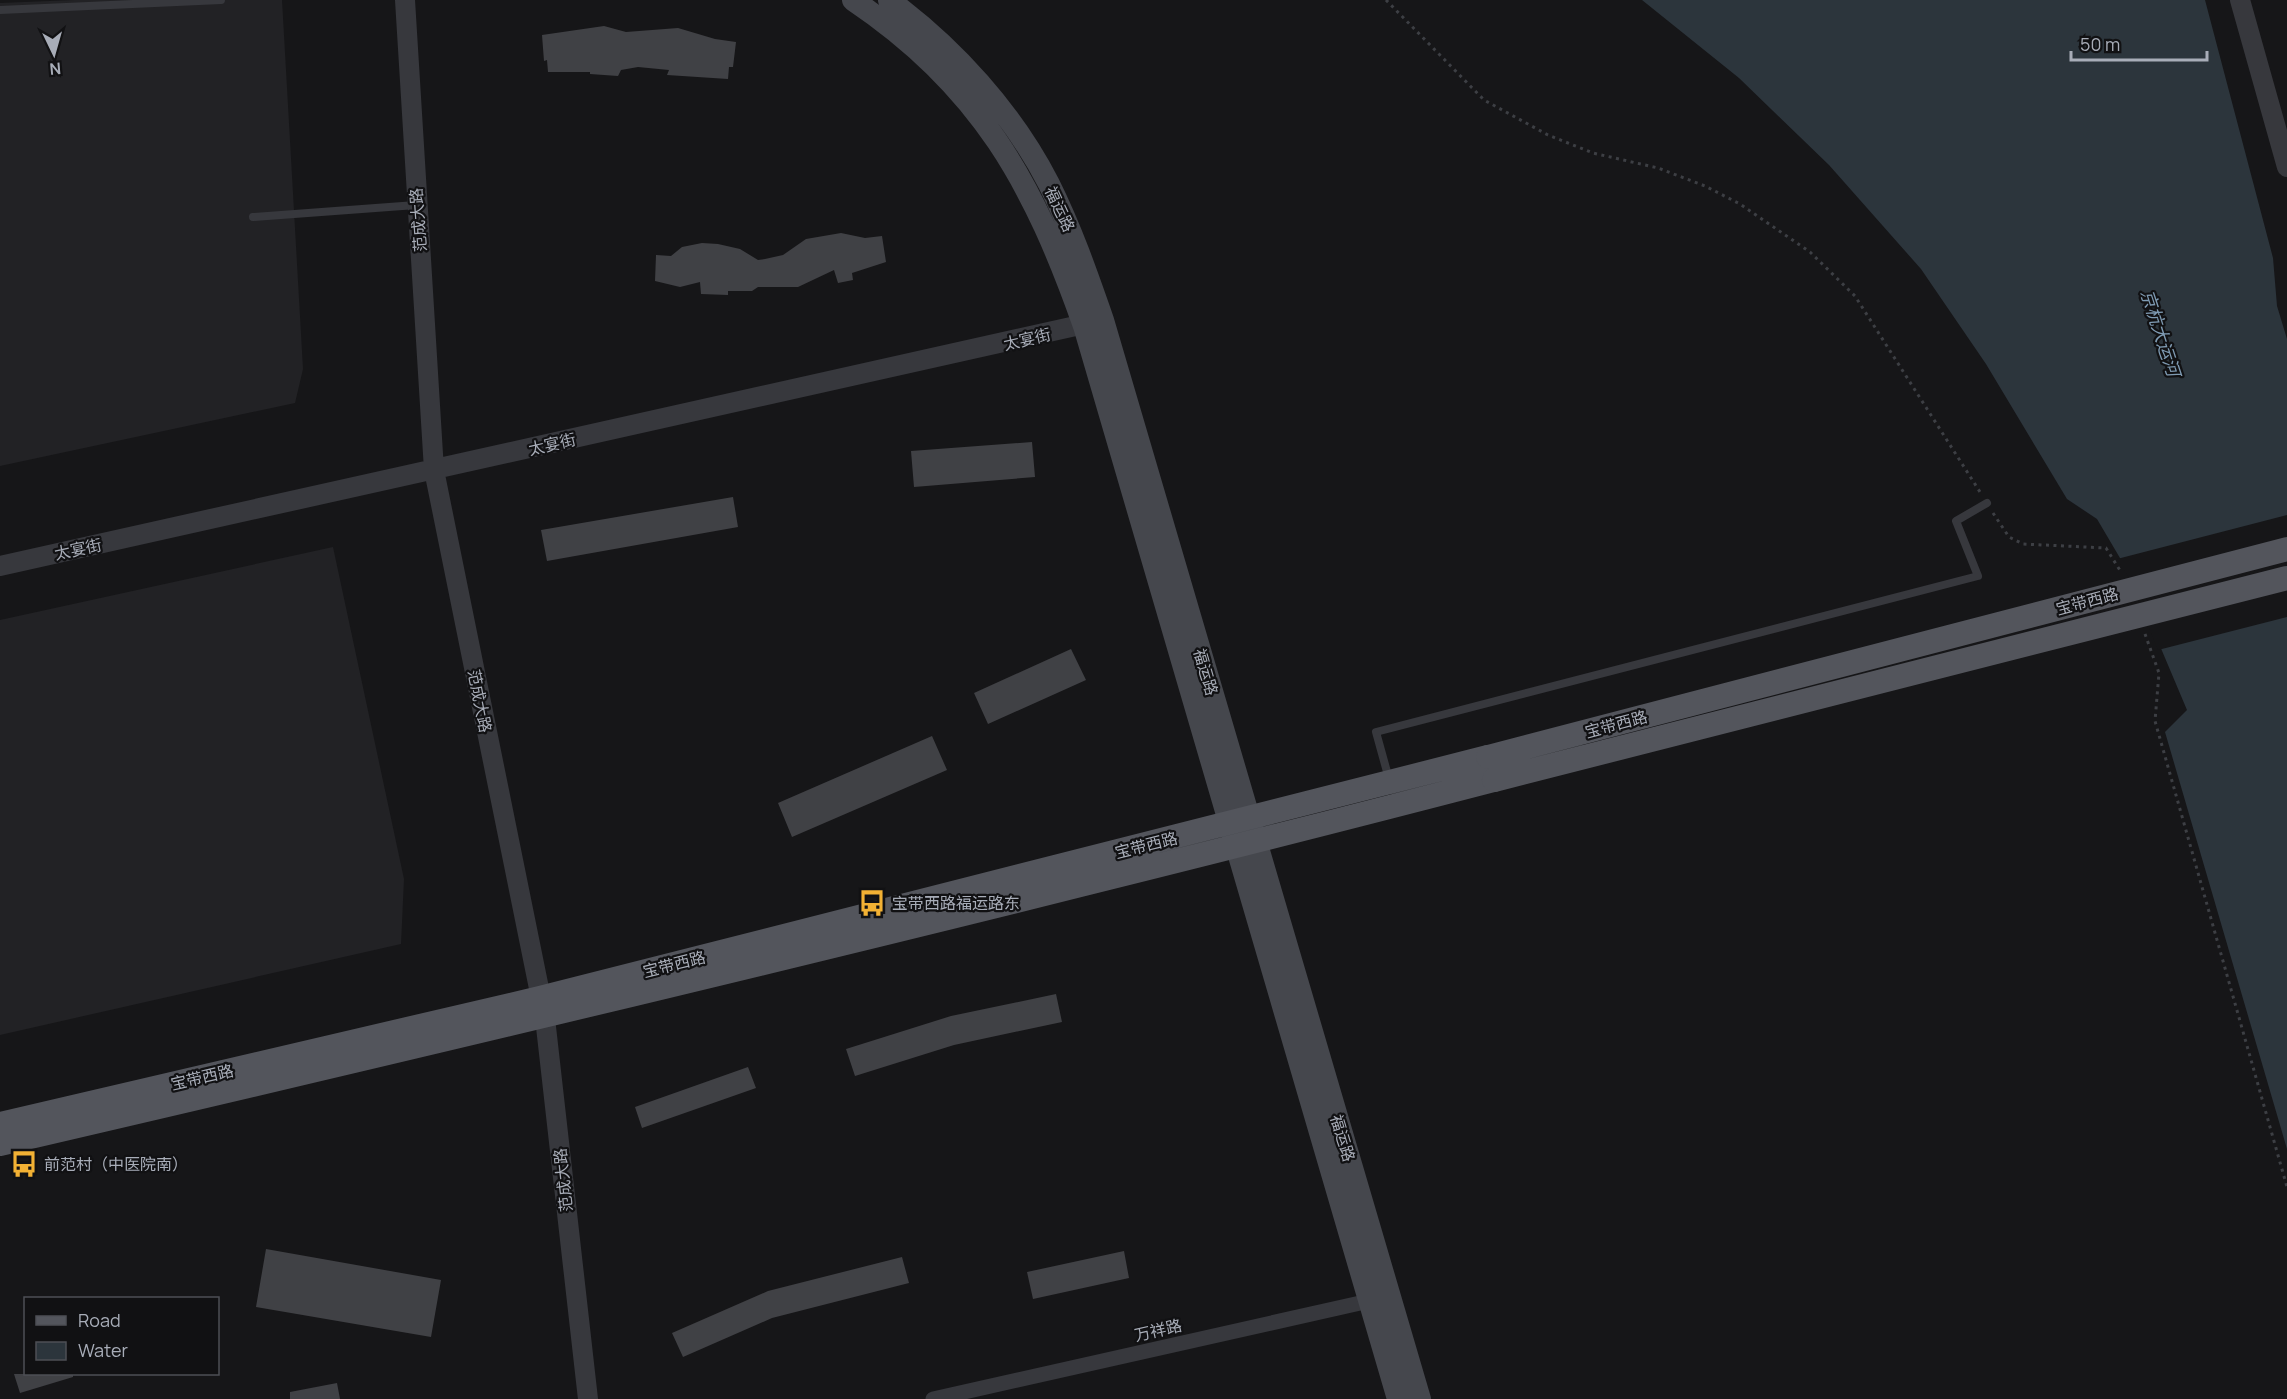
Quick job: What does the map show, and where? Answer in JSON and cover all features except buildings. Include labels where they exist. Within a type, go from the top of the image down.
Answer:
[{"type":"main road","name":"福运路","points":[[853,0],[883,8],[926,28],[957,59],[1016,130],[1048,183],[1064,216],[1245,845],[1380,1298],[1420,1399]]},
{"type":"main road","name":"宝带西路","points":[[0,1124],[542,1008],[1245,845],[1491,768],[2287,549]]},
{"type":"main road","name":"宝带西路","points":[[0,1144],[542,1008],[1238,821],[1390,783],[1491,768],[2287,578]]},
{"type":"main road","name":"福运路","points":[[1380,1298],[1398,1399]]},
{"type":"street","name":"范成大路","points":[[405,0],[434,470],[542,1008],[588,1399]]},
{"type":"street","points":[[2240,0],[2287,166]]},
{"type":"street","name":"太宴街","points":[[0,566],[1094,323]]},
{"type":"street","name":"万祥路","points":[[933,1399],[1380,1298]]},
{"type":"lane","points":[[0,10],[221,0]]},
{"type":"lane","points":[[253,217],[417,204]]},
{"type":"lane","points":[[1390,783],[1376,732],[1978,576],[1956,521],[1987,503]]},
{"type":"path","points":[[1386,0],[1484,100],[1548,135],[1593,153],[1658,168],[1704,186],[1740,204],[1810,252],[1855,296],[2008,537],[2023,544],[2106,548],[2124,578]]},
{"type":"path","points":[[2144,629],[2159,673],[2155,721],[2287,1187]]},
{"type":"shaded area","points":[[74,0],[282,0],[303,369],[295,403],[0,466],[0,3]]},
{"type":"shaded area","points":[[333,547],[404,879],[401,944],[0,1035],[0,620]]},
{"type":"water","name":"京杭大运河","points":[[1642,0],[2205,0],[2273,258],[2277,306],[2287,339],[2287,1149],[2165,732],[2187,710],[2130,575],[2097,519],[2067,499],[1986,364],[1921,269],[1829,165],[1739,78]]},
{"type":"pier","points":[[2287,515],[2287,617],[2158,650],[2128,576],[2117,559]]},
{"type":"place","name":"宝带西路福运路东","points":[[872,903]]},
{"type":"place","name":"前范村（中医院南）","points":[[24,1164]]}]
